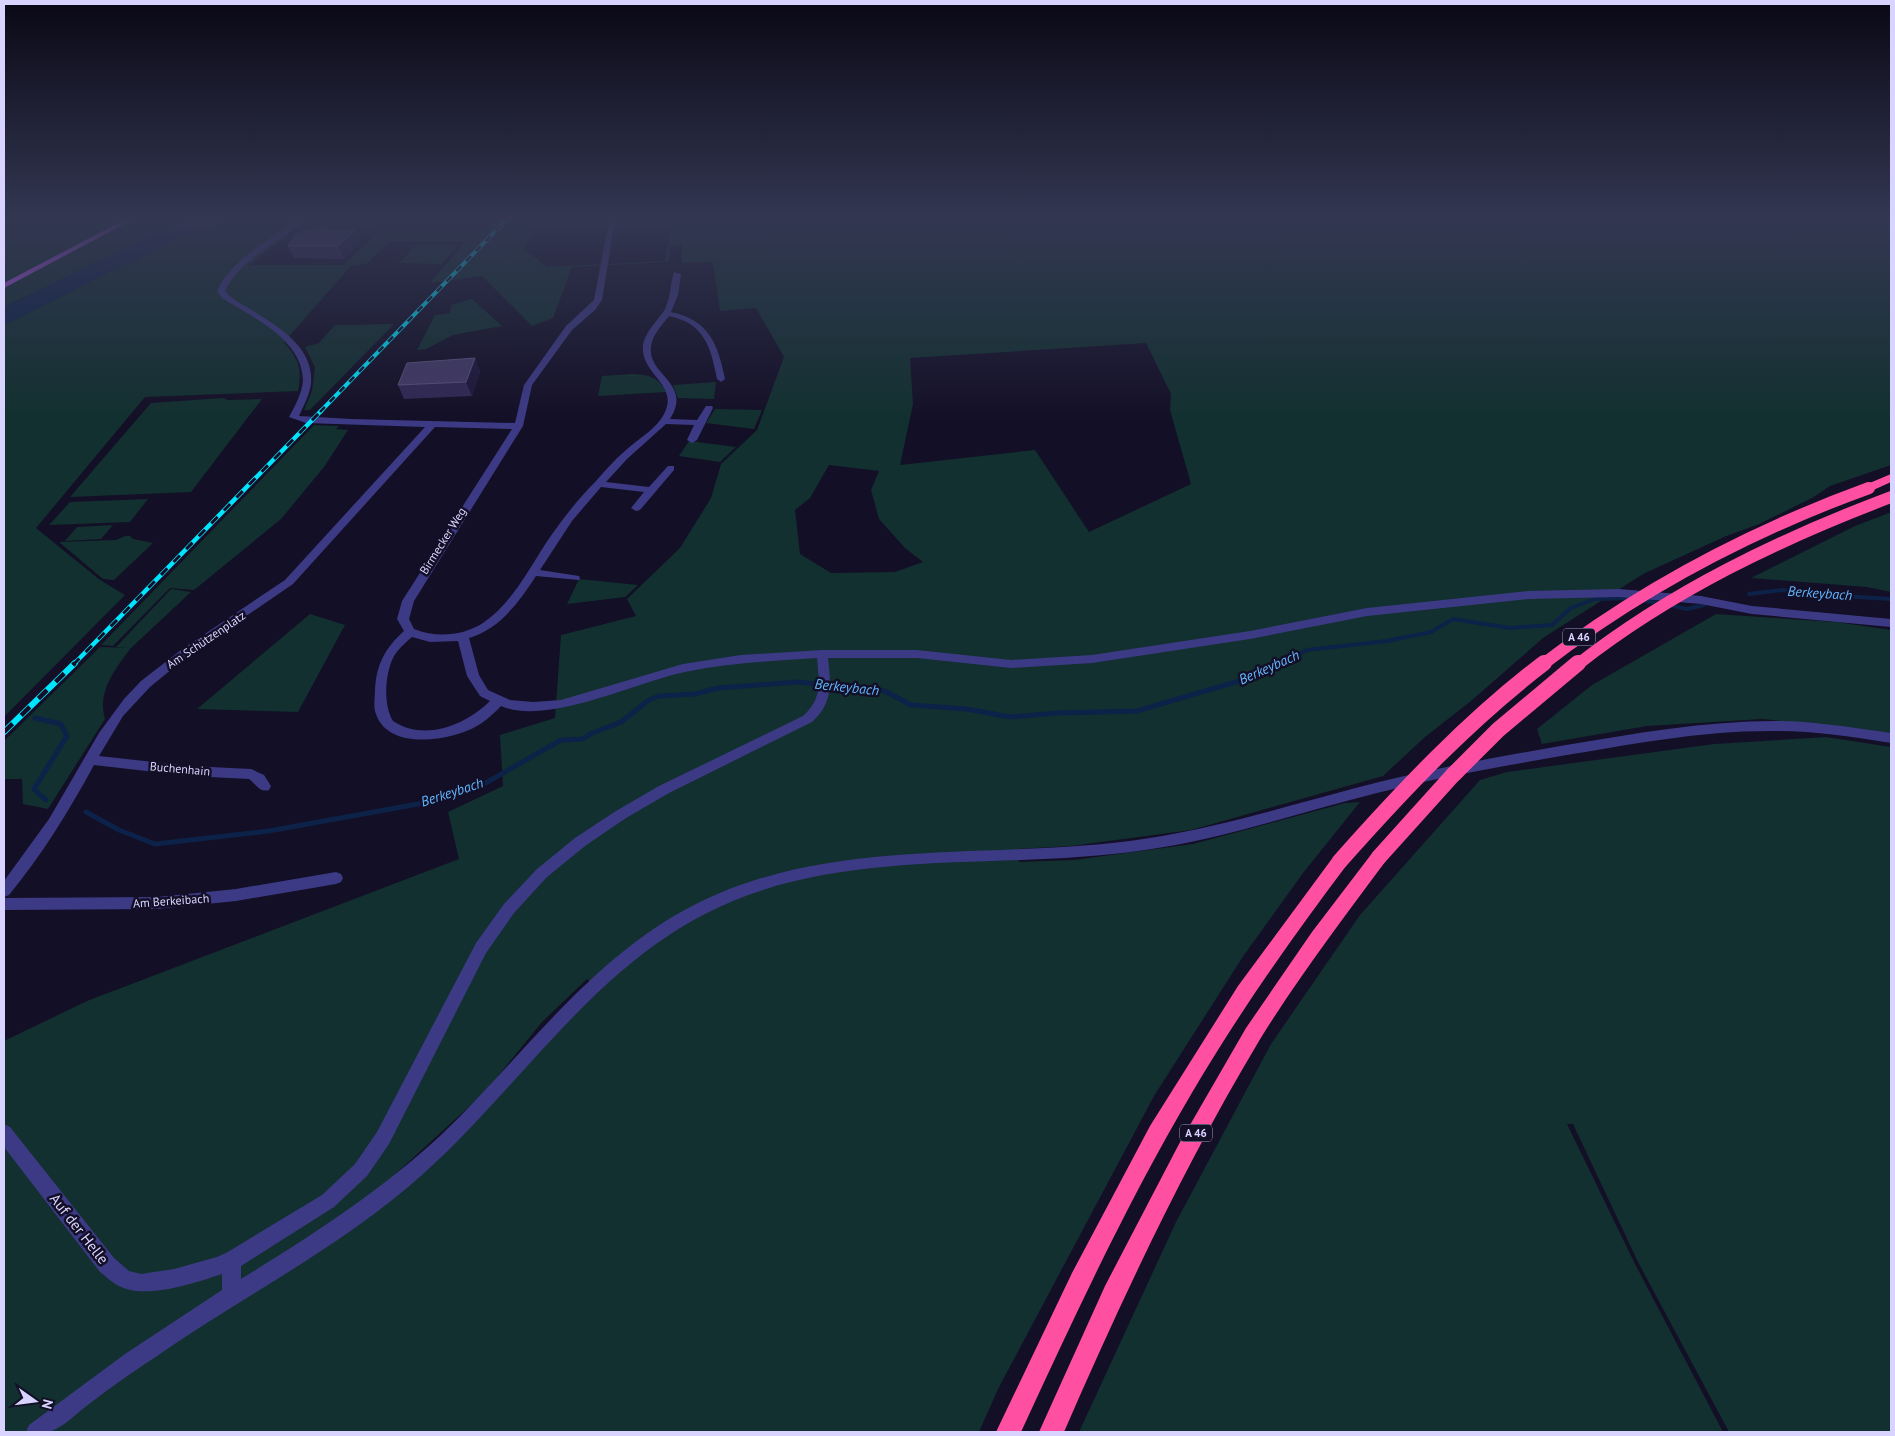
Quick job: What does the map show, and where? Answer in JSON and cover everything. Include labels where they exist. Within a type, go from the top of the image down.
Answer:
[{"type":"highway","name":"A 46","points":[[1008,1432],[1073,1292],[1147,1152],[1215,1037],[1279,942],[1340,861],[1402,791],[1463,732],[1522,680],[1580,636],[1638,598],[1695,564],[1753,535],[1891,478]]},
{"type":"highway","name":"A 46","points":[[1051,1432],[1113,1294],[1186,1151],[1253,1034],[1318,938],[1379,857],[1440,788],[1498,730],[1556,680],[1614,636],[1671,599],[1728,566],[1786,538],[1845,513],[1891,497]]},
{"type":"street","points":[[223,287],[221,292],[225,296],[289,340],[298,350],[305,365],[308,380],[294,417],[306,420],[518,426]]},
{"type":"street","name":"Birmecker Weg","points":[[410,632],[403,619],[408,601],[518,426],[522,415],[524,392],[528,385],[569,328],[592,308],[598,300],[600,287]]},
{"type":"street","points":[[498,701],[477,720],[445,732],[418,735],[394,728],[382,714],[381,701],[384,665],[390,651],[410,632],[423,638],[463,637],[482,629],[495,619],[510,604],[560,530],[599,484],[663,420],[670,409],[672,395],[669,386],[648,357],[646,349],[654,331],[666,313],[675,287]]},
{"type":"street","points":[[666,313],[685,318],[706,334],[717,355],[720,379]]},
{"type":"street","points":[[692,440],[709,408]]},
{"type":"street","points":[[663,420],[700,424]]},
{"type":"street","name":"Am Schützenplatz","points":[[7,884],[48,834],[91,760],[108,726],[145,685],[174,660],[261,603],[289,582],[432,424]]},
{"type":"street","points":[[636,508],[671,468]]},
{"type":"street","points":[[599,484],[651,490]]},
{"type":"street","points":[[532,572],[575,578]]},
{"type":"street","points":[[463,637],[476,682],[484,693],[498,701],[533,706],[561,704],[699,665],[740,659],[822,654],[917,654],[1011,664],[1092,659],[1250,635],[1366,612],[1543,595],[1619,593],[1701,600],[1752,610],[1891,623]]},
{"type":"street","name":"Auf der Helle","points":[[4,1133],[107,1265],[124,1279],[141,1283],[152,1282],[174,1278],[231,1261],[328,1201],[361,1170],[392,1122],[485,941],[497,923],[522,895],[561,858],[640,803],[811,717],[821,707],[826,692],[822,654]]},
{"type":"street","points":[[36,1432],[133,1359],[356,1216],[427,1160],[489,1099],[591,989],[633,953],[652,938],[694,912],[753,887],[851,863],[906,858],[1072,853],[1191,837],[1383,786],[1506,761],[1686,731],[1773,725],[1891,738]]},
{"type":"street","name":"Buchenhain","points":[[91,760],[195,771],[251,774],[260,779],[264,786]]},
{"type":"street","name":"Am Berkeibach","points":[[4,904],[130,904],[184,901],[244,894],[336,878]]},
{"type":"street","points":[[231,1261],[232,1295]]},
{"type":"green space","points":[[4,287],[45,287],[4,307]]},
{"type":"green space","points":[[80,287],[332,287],[284,342],[298,365],[300,376],[298,391],[145,397],[36,528],[100,580],[125,595],[4,717],[4,325]]},
{"type":"green space","points":[[493,287],[565,287],[553,318],[532,326]]},
{"type":"green space","points":[[717,287],[1891,287],[1891,465],[1830,486],[1812,498],[1759,524],[1724,537],[1643,574],[1543,638],[1471,701],[1425,737],[1383,776],[1191,830],[1071,846],[1017,849],[1019,862],[1074,860],[1193,844],[1345,803],[1360,802],[1303,873],[1242,958],[1154,1096],[998,1389],[979,1432],[4,1432],[4,1041],[87,1001],[459,859],[448,812],[503,786],[500,735],[555,718],[561,635],[636,616],[627,599],[680,548],[711,498],[721,464],[757,430],[784,357],[756,308],[720,311]],"holes":[[[1146,343],[1171,394],[1170,410],[1191,484],[1089,532],[1035,450],[900,465],[913,404],[910,358]],[[829,465],[879,471],[871,490],[879,519],[905,548],[923,562],[895,572],[831,573],[800,554],[795,510],[810,498]],[[587,979],[602,991],[600,990],[391,1192],[378,1190],[485,1092],[542,1022]]]},
{"type":"green space","points":[[472,299],[502,326],[453,335],[426,349],[417,350],[435,315],[450,313],[451,305]]},
{"type":"green space","points":[[394,324],[310,410],[304,410],[312,391],[315,367],[305,347],[319,343],[335,325]]},
{"type":"green space","points":[[631,374],[652,377],[660,383],[666,392],[598,396],[602,376]]},
{"type":"green space","points":[[716,382],[714,399],[678,398],[673,385]]},
{"type":"green space","points":[[223,398],[228,400],[262,399],[191,492],[70,497],[151,403]]},
{"type":"green space","points":[[715,409],[762,410],[754,429],[706,423]]},
{"type":"green space","points":[[314,425],[339,426],[336,429],[348,430],[324,467],[281,519],[194,590],[170,588],[113,646],[101,645]]},
{"type":"green space","points":[[689,441],[736,447],[720,462],[679,456]]},
{"type":"green space","points":[[148,499],[130,522],[49,525],[70,502]]},
{"type":"green space","points":[[1889,513],[1891,514],[1891,592],[1867,587],[1751,578],[1855,526]]},
{"type":"green space","points":[[113,525],[101,539],[65,541],[77,527]]},
{"type":"green space","points":[[125,536],[153,543],[114,580],[103,579],[59,542],[116,540]]},
{"type":"green space","points":[[579,579],[638,585],[625,597],[567,604]]},
{"type":"green space","points":[[171,589],[191,592],[131,648],[116,647]]},
{"type":"green space","points":[[310,614],[345,625],[298,712],[197,709]]},
{"type":"green space","points":[[1716,614],[1836,622],[1891,630],[1891,733],[1763,719],[1647,726],[1542,744],[1537,729],[1592,685]]},
{"type":"green space","points":[[100,647],[131,648],[119,664],[105,690],[103,709],[105,719],[48,809],[23,804],[22,779],[4,779],[4,741]]},
{"type":"green space","points":[[1826,737],[1891,747],[1891,1432],[1729,1432],[1638,1262],[1573,1124],[1567,1124],[1634,1262],[1723,1432],[1079,1432],[1176,1222],[1271,1044],[1360,915],[1480,780],[1507,772],[1714,744]]},
{"type":"water","points":[[45,287],[80,287],[4,325],[4,307]]},
{"type":"building","points":[[475,358],[466,382],[398,385],[407,363]]},
{"type":"waterway","name":"Berkeybach","points":[[1749,594],[1783,590],[1809,594],[1891,599]]},
{"type":"waterway","name":"Berkeybach","points":[[1279,665],[1307,650],[1387,641],[1431,632],[1453,619],[1510,628],[1552,625],[1571,608],[1595,599],[1629,598]]},
{"type":"waterway","name":"Berkeybach","points":[[1642,600],[1661,604]]},
{"type":"waterway","name":"Berkeybach","points":[[1669,605],[1687,609],[1704,605]]},
{"type":"waterway","name":"Berkeybach","points":[[86,812],[119,830],[155,844],[269,831],[440,800],[482,785],[561,740],[583,739],[590,734],[621,722],[649,700],[659,696],[695,694],[718,688],[798,682],[885,691],[911,705],[967,709],[1010,717],[1059,713],[1137,711],[1256,676],[1281,663]]},
{"type":"waterway","name":"Berkeybach","points":[[35,718],[61,724],[67,736],[34,789],[46,800]]},
{"type":"railway","points":[[320,412],[441,287]]},
{"type":"railway","points":[[74,664],[321,411]]},
{"type":"railway","points":[[4,732],[74,664]]}]
